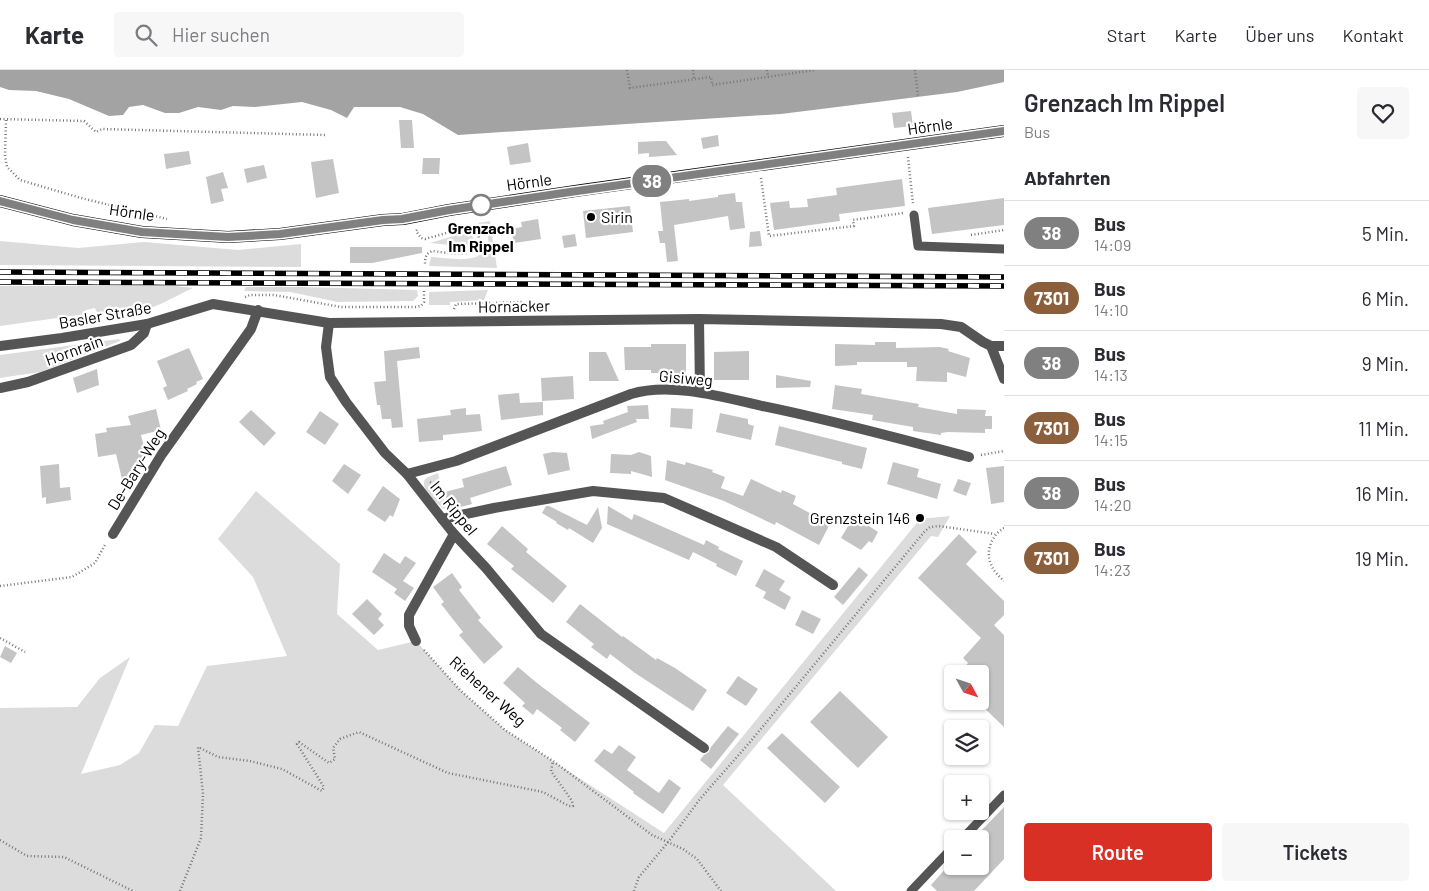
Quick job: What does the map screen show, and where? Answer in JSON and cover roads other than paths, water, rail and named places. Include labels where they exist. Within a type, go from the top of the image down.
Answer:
[{"type":"main road","name":"Hörnle","points":[[0,201],[73,220],[142,232],[228,237],[280,234],[424,216],[496,203],[1004,132]]},
{"type":"street","name":"Basler Straße","points":[[0,346],[147,324],[213,304],[258,310]]},
{"type":"street","points":[[258,310],[285,317],[329,323]]},
{"type":"street","name":"De-Bary-Weg","points":[[112,534],[162,454],[251,329],[258,310]]},
{"type":"street","points":[[699,319],[700,392]]},
{"type":"street","name":"Hornacker","points":[[329,323],[699,319],[941,324],[961,327],[991,346]]},
{"type":"street","name":"Im Rippel","points":[[329,323],[326,347],[330,377],[346,402],[385,453],[407,474],[454,534],[486,568],[541,634],[704,748]]},
{"type":"street","name":"Hornrain","points":[[0,388],[28,382],[132,345],[144,334],[147,324]]},
{"type":"street","points":[[1004,346],[991,346],[1004,379]]},
{"type":"street","name":"Gisiweg","points":[[407,474],[456,461],[642,391],[700,392],[829,420],[969,457]]},
{"type":"street","points":[[442,519],[593,491],[664,498],[776,547],[833,585]]},
{"type":"street","points":[[416,641],[410,626],[409,615],[454,534]]},
{"type":"lane","points":[[914,213],[918,246],[1004,249]]},
{"type":"lane","points":[[971,830],[1004,795]]},
{"type":"lane","points":[[911,891],[944,856]]},
{"type":"railway","points":[[0,272],[1004,277]]},
{"type":"railway","points":[[0,282],[1004,286]]},
{"type":"place","name":"Grenzach Im Rippel","points":[[481,205]]},
{"type":"place","name":"Sirin","points":[[591,217]]},
{"type":"place","name":"Grenzstein 146","points":[[920,518]]}]
